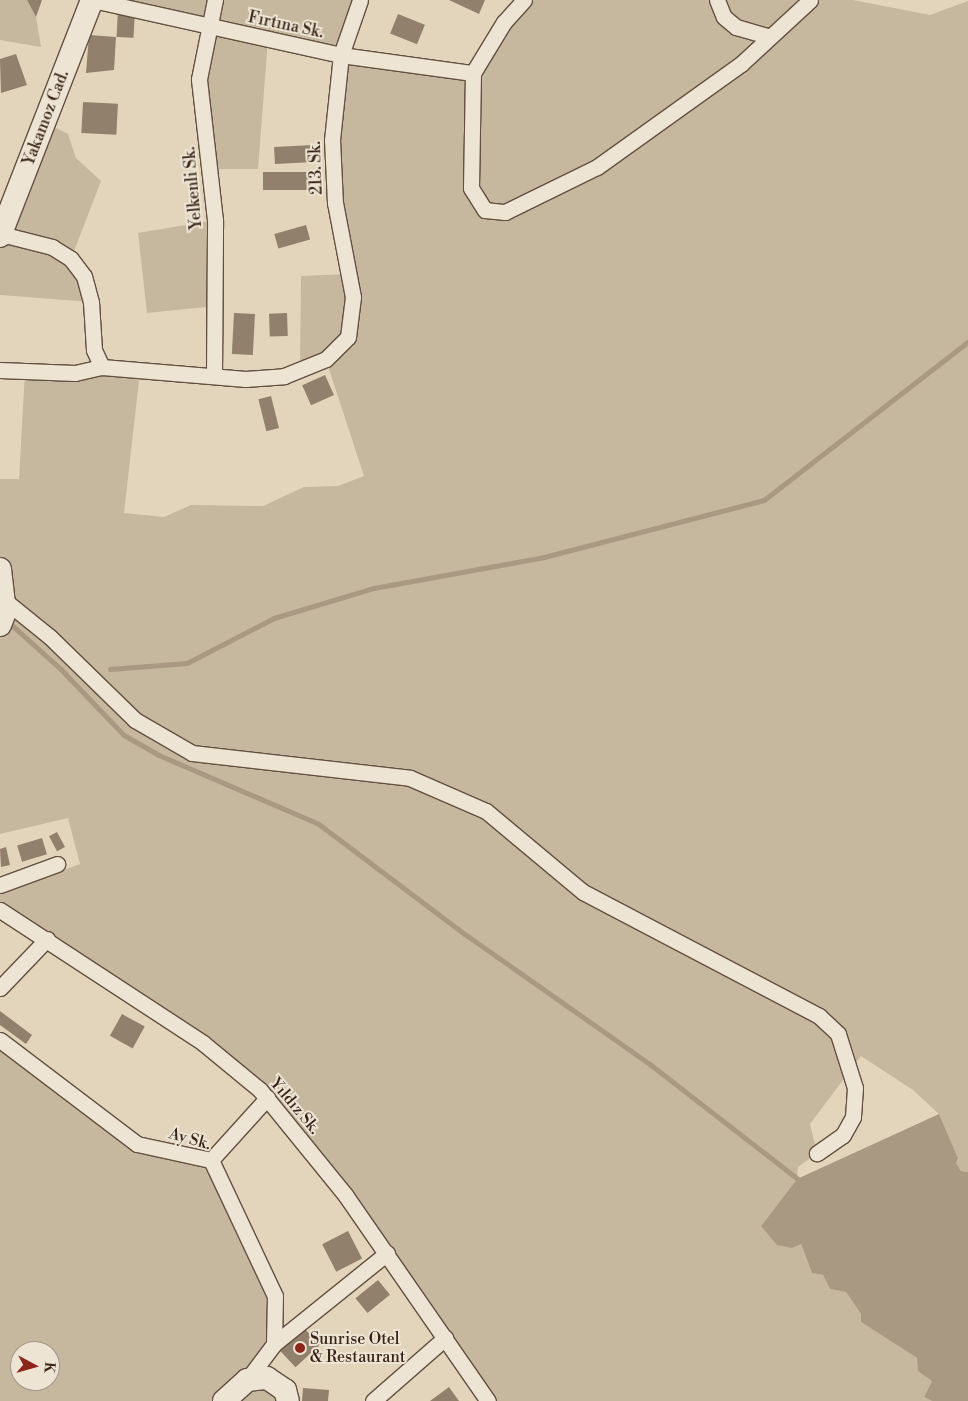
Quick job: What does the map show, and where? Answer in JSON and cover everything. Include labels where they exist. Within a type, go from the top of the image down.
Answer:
[{"type":"street","name":"Fırtına Sk.","points":[[92,0],[341,55],[473,74]]},
{"type":"street","name":"Yakamoz Cad.","points":[[0,235],[92,0]]},
{"type":"street","name":"Yelkenli Sk.","points":[[214,376],[215,220],[198,79],[215,0]]},
{"type":"street","name":"213. Sk.","points":[[214,376],[284,376],[326,359],[348,337],[353,297],[335,203],[332,140],[341,55],[360,0]]},
{"type":"street","points":[[524,0],[504,22],[473,74],[471,188],[486,210],[505,212],[597,167],[741,64],[768,36],[810,0]]},
{"type":"street","points":[[717,0],[724,17],[736,27],[768,36]]},
{"type":"street","points":[[0,235],[52,247],[71,259],[84,276],[91,302],[94,350],[102,367]]},
{"type":"street","points":[[0,370],[75,373],[102,367],[214,376]]},
{"type":"street","points":[[0,569],[3,609],[50,636],[135,720],[192,753],[410,778],[486,811],[583,892],[820,1016],[838,1034],[856,1088],[853,1117],[843,1135],[817,1153]]},
{"type":"street","points":[[0,885],[57,864]]},
{"type":"street","name":"Yıldız Sk.","points":[[0,910],[203,1043],[267,1098],[387,1253],[488,1401]]},
{"type":"street","points":[[0,988],[47,939]]},
{"type":"street","name":"Ay Sk.","points":[[0,1040],[137,1144],[211,1160],[275,1296],[274,1344]]},
{"type":"street","points":[[211,1160],[267,1098]]},
{"type":"street","points":[[224,1401],[247,1380],[274,1344],[387,1253]]},
{"type":"street","points":[[373,1401],[445,1338]]},
{"type":"street","points":[[247,1380],[267,1378],[284,1390],[288,1401]]},
{"type":"shaded area","points":[[0,0],[27,0],[36,17],[41,47],[0,40]]},
{"type":"shaded area","points":[[93,0],[360,0],[341,54],[473,73],[524,0],[853,0],[930,15],[968,1],[968,1172],[961,1171],[956,1163],[958,1158],[939,1114],[913,1090],[861,1056],[810,1124],[817,1153],[798,1167],[797,1179],[761,1226],[801,1244],[812,1273],[823,1275],[830,1289],[846,1292],[861,1314],[861,1322],[917,1358],[932,1381],[924,1397],[932,1401],[488,1401],[260,1090],[0,910],[0,894],[80,864],[68,818],[0,834],[0,479],[19,479],[25,371],[140,372],[124,513],[164,517],[191,505],[263,506],[304,487],[338,486],[364,476],[326,360],[300,370],[301,276],[349,274],[335,203],[341,55],[268,39],[258,169],[211,169],[199,79],[208,26]]},
{"type":"shaded area","points":[[44,122],[68,134],[76,158],[101,181],[71,259],[91,302],[0,295],[0,236]]},
{"type":"shaded area","points":[[215,220],[216,306],[147,313],[138,233]]},
{"type":"shaded area","points":[[0,1040],[137,1144],[211,1160],[275,1296],[274,1344],[248,1379],[288,1401],[0,1401]]},
{"type":"shaded area","points":[[939,1114],[958,1158],[956,1163],[961,1171],[968,1172],[968,1401],[932,1401],[924,1397],[932,1381],[918,1371],[917,1358],[861,1322],[861,1314],[846,1292],[830,1289],[823,1275],[812,1273],[801,1244],[792,1248],[777,1245],[761,1226],[797,1179]]},
{"type":"building","points":[[27,0],[42,0],[36,17]]},
{"type":"building","points":[[449,0],[485,0],[479,14]]},
{"type":"building","points":[[118,9],[135,10],[134,38],[117,37]]},
{"type":"building","points":[[398,14],[425,25],[417,44],[390,33]]},
{"type":"building","points":[[89,35],[116,37],[114,70],[86,73]]},
{"type":"building","points":[[16,54],[27,85],[1,93],[0,59]]},
{"type":"building","points":[[83,102],[118,104],[116,135],[81,133]]},
{"type":"building","points":[[313,145],[314,162],[275,164],[274,147]]},
{"type":"building","points":[[263,172],[311,172],[311,190],[263,190]]},
{"type":"building","points":[[306,225],[310,239],[278,249],[274,234]]},
{"type":"building","points":[[234,313],[255,314],[253,355],[232,354]]},
{"type":"building","points":[[287,313],[288,336],[270,337],[269,314]]},
{"type":"building","points":[[325,375],[334,395],[311,405],[302,385]]},
{"type":"building","points":[[271,396],[279,428],[266,431],[258,399]]},
{"type":"building","points":[[57,832],[65,847],[57,851],[49,836]]},
{"type":"building","points":[[42,838],[47,854],[22,862],[17,846]]},
{"type":"building","points":[[6,847],[10,865],[1,867],[0,849]]},
{"type":"building","points":[[0,1011],[32,1035],[26,1044],[0,1025]]},
{"type":"building","points":[[122,1014],[145,1027],[133,1048],[110,1036]]},
{"type":"building","points":[[348,1231],[362,1259],[336,1272],[322,1244]]},
{"type":"building","points":[[378,1280],[390,1295],[367,1313],[355,1298]]},
{"type":"building","points":[[304,1328],[320,1345],[296,1367],[280,1351]]},
{"type":"building","points":[[449,1387],[459,1401],[430,1401]]},
{"type":"building","points":[[303,1388],[329,1390],[328,1401],[302,1401]]},
{"type":"waterway","points":[[110,669],[187,663],[274,618],[374,588],[544,557],[764,500],[968,342]]},
{"type":"waterway","points":[[13,626],[61,669],[124,735],[159,755],[319,824],[465,934],[650,1064],[802,1182]]},
{"type":"place","name":"Sunrise Otel & Restaurant","points":[[300,1348]]}]
